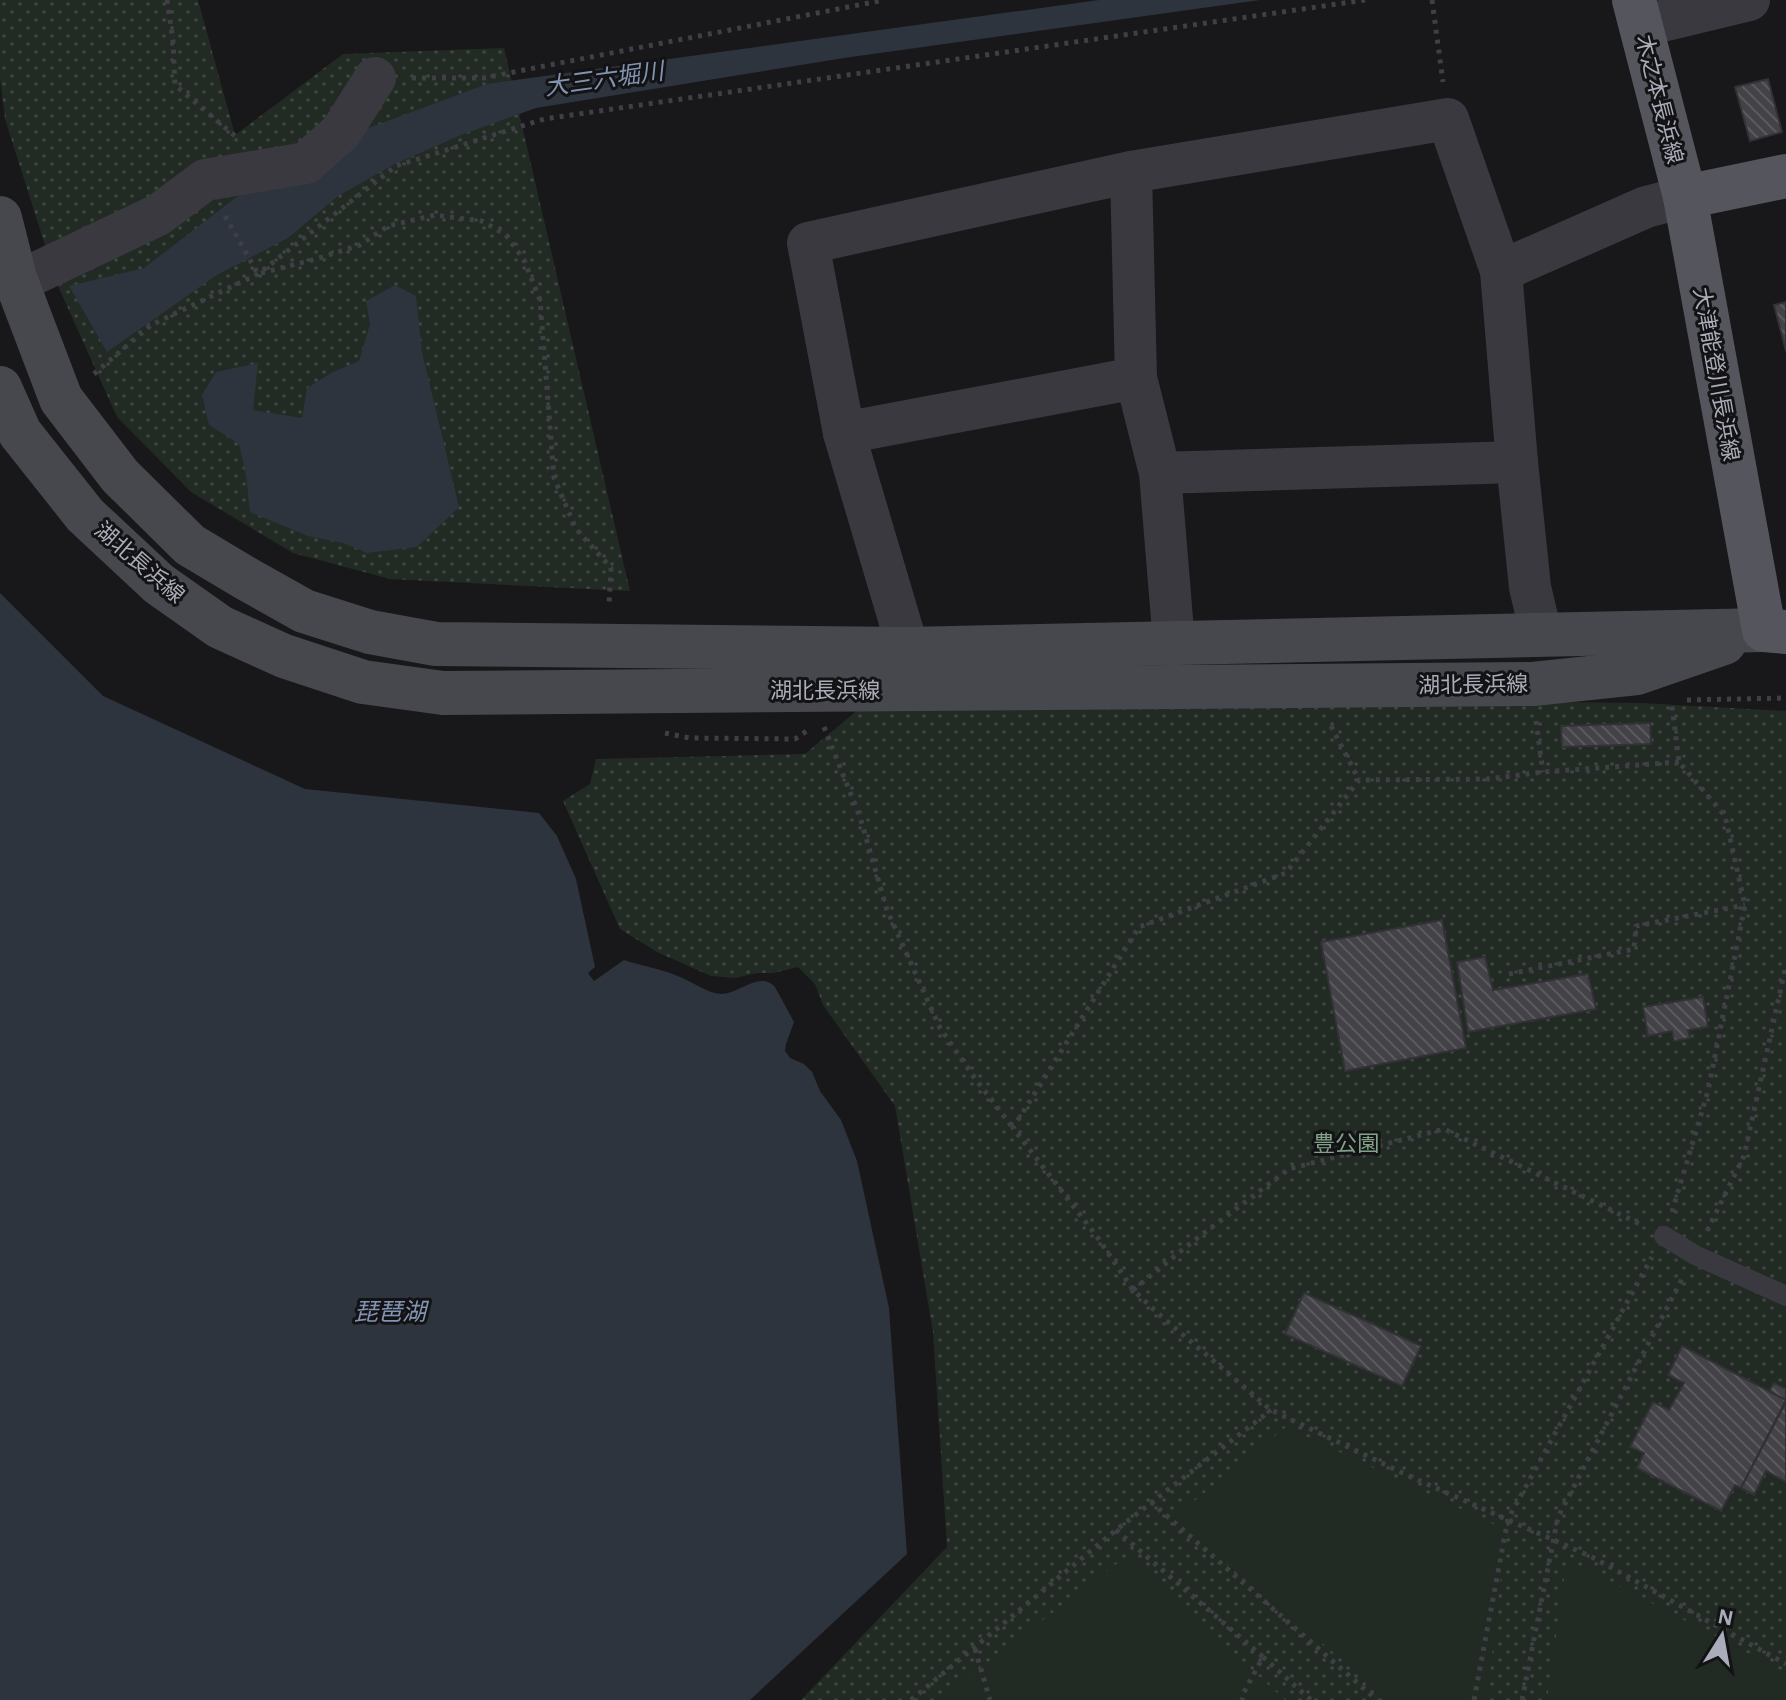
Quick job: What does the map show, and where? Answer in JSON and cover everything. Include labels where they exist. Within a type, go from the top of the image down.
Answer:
[{"type":"main road","name":"木之本長浜線","points":[[1638,13],[1685,197]]},
{"type":"main road","points":[[1685,197],[1786,176]]},
{"type":"main road","name":"大津能登川長浜線","points":[[1685,197],[1775,631]]},
{"type":"main road","name":"湖北長浜線","points":[[0,218],[15,278],[61,399],[120,476],[190,545],[304,611],[370,632],[436,644],[908,649],[1775,631]]},
{"type":"main road","name":"湖北長浜線","points":[[0,388],[20,433],[85,515],[159,584],[220,627],[284,656],[363,682],[443,693],[1533,684],[1637,673],[1775,631]]},
{"type":"street","points":[[1638,13],[1749,0]]},
{"type":"street","points":[[15,278],[34,274],[158,215],[208,185],[306,163],[341,132],[375,78]]},
{"type":"street","points":[[908,649],[844,433],[808,243],[1131,172],[1448,119],[1501,271],[1530,587],[1541,634]]},
{"type":"street","points":[[1131,172],[1136,378],[1160,473],[1174,643]]},
{"type":"street","points":[[1501,271],[1646,207],[1685,197]]},
{"type":"street","points":[[844,433],[1136,378]]},
{"type":"street","points":[[1160,473],[1517,462]]},
{"type":"lane","points":[[1664,1236],[1695,1255],[1786,1296]]},
{"type":"path","points":[[167,0],[175,85],[235,136],[208,185],[256,271]]},
{"type":"path","points":[[375,78],[483,78],[884,0]]},
{"type":"path","points":[[61,399],[151,325],[256,271],[396,166],[544,119],[1365,0]]},
{"type":"path","points":[[1432,0],[1448,119]]},
{"type":"path","points":[[256,271],[316,259],[360,245],[388,226],[435,215],[482,221],[506,235],[524,260],[540,300],[554,478],[576,529],[611,568],[609,604]]},
{"type":"path","points":[[1474,1700],[1508,1519],[1664,1236],[1708,1091],[1745,905],[1725,816],[1679,762],[1672,706]]},
{"type":"path","points":[[1326,716],[1359,780]]},
{"type":"path","points":[[821,722],[860,817],[887,910],[940,1028],[1098,1238],[1133,1290],[1271,1410],[1411,1477],[1592,1557],[1786,1664]]},
{"type":"path","points":[[1537,739],[1543,772]]},
{"type":"path","points":[[1359,780],[1488,779],[1679,762]]},
{"type":"path","points":[[1013,1128],[1139,927],[1286,873],[1359,780]]},
{"type":"path","points":[[1509,974],[1634,949],[1636,926],[1745,905]]},
{"type":"path","points":[[1522,1700],[1558,1517],[1744,1156],[1786,965]]},
{"type":"path","points":[[1133,1290],[1289,1169],[1444,1129],[1664,1236]]},
{"type":"path","points":[[911,1700],[1116,1530],[1271,1410]]},
{"type":"path","points":[[1151,1502],[1377,1700]]},
{"type":"path","points":[[1116,1530],[1311,1700]]},
{"type":"path","points":[[975,1649],[990,1700]]},
{"type":"path","points":[[1242,1700],[1263,1657]]},
{"type":"green space","points":[[0,0],[198,0],[235,135],[343,54],[504,48],[630,591],[390,579],[293,553],[191,492],[117,417],[58,286],[5,119],[0,78]]},
{"type":"green space","name":"豊公園","points":[[866,703],[1640,703],[1786,711],[1786,1700],[801,1700],[947,1547],[933,1332],[895,1106],[823,1005],[815,984],[798,967],[735,978],[711,976],[657,952],[620,929],[563,801],[590,784],[596,759],[805,754]]},
{"type":"green space","points":[[1286,1427],[1506,1530],[1487,1700],[1391,1700],[1172,1519]]},
{"type":"green space","points":[[1127,1556],[1285,1700],[938,1700]]},
{"type":"green space","points":[[1567,1559],[1786,1673],[1786,1700],[1547,1700]]},
{"type":"water","name":"大三六堀川","points":[[1099,0],[1260,0],[844,58],[536,108],[461,135],[395,164],[338,196],[288,238],[217,275],[107,352],[69,286],[144,268],[256,182],[347,136],[487,84]]},
{"type":"water","points":[[395,285],[416,296],[422,352],[459,507],[417,547],[367,553],[343,543],[308,536],[250,512],[239,444],[209,425],[202,395],[216,372],[258,363],[253,410],[302,418],[307,388],[359,361],[370,324],[366,301]]},
{"type":"water","name":"琵琶湖","points":[[0,593],[103,696],[305,789],[539,813],[557,836],[576,879],[595,967],[588,973],[594,981],[624,960],[673,974],[705,990],[721,994],[763,981],[775,987],[794,1022],[785,1051],[790,1058],[804,1064],[812,1072],[820,1091],[841,1120],[857,1161],[889,1308],[907,1554],[750,1700],[0,1700]]},
{"type":"building","points":[[1768,79],[1782,132],[1750,141],[1735,87]]},
{"type":"building","points":[[1786,302],[1786,351],[1774,305]]},
{"type":"building","points":[[1650,723],[1651,744],[1562,747],[1561,726]]},
{"type":"building","points":[[1442,920],[1466,1048],[1345,1071],[1321,942]]},
{"type":"building","points":[[1485,957],[1493,990],[1588,974],[1596,1009],[1468,1032],[1457,962]]},
{"type":"building","points":[[1703,997],[1708,1027],[1688,1030],[1690,1038],[1674,1041],[1672,1031],[1648,1036],[1643,1007]]},
{"type":"building","points":[[1304,1293],[1421,1346],[1402,1386],[1285,1334]]},
{"type":"building","points":[[1682,1346],[1786,1400],[1741,1488],[1735,1485],[1721,1511],[1637,1468],[1644,1453],[1630,1447],[1653,1402],[1669,1410],[1684,1383],[1668,1375]]},
{"type":"building","points":[[1774,1383],[1786,1389],[1786,1400],[1769,1391]]},
{"type":"building","points":[[1786,1402],[1786,1482],[1766,1471],[1754,1495],[1741,1488]]}]
